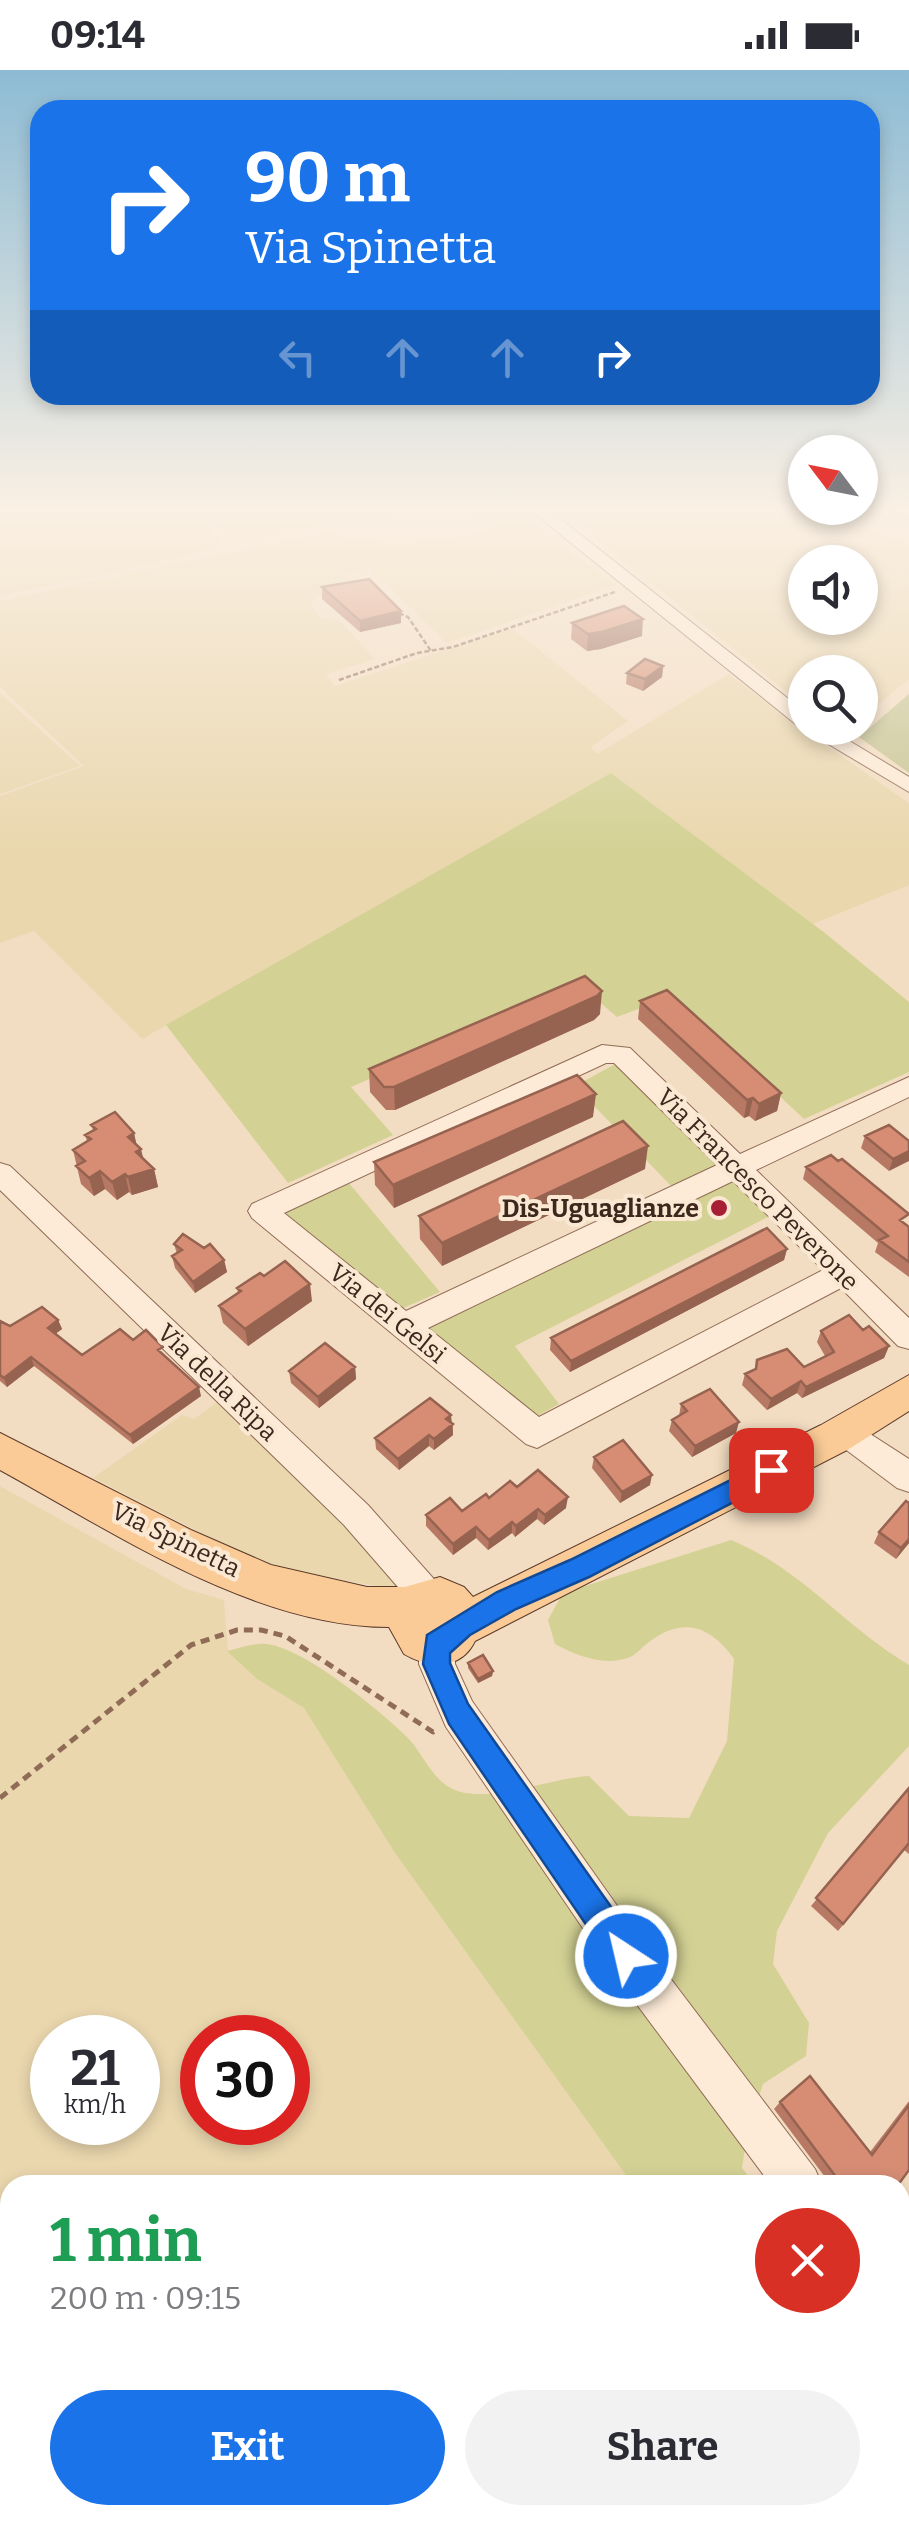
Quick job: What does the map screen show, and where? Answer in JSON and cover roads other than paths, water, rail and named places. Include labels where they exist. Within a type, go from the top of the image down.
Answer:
[{"type":"main road","points":[[434,1618],[506,1600],[580,1568],[844,1430],[909,1391]]},
{"type":"main road","name":"Via Spinetta","points":[[0,1450],[232,1568],[294,1591],[434,1618]]},
{"type":"street","points":[[682,624],[788,708]]},
{"type":"street","points":[[843,745],[909,786]]},
{"type":"street","name":"Via Francesco Peverone","points":[[602,1054],[621,1054],[909,1337]]},
{"type":"street","name":"Via dei Gelsi","points":[[602,1054],[262,1211],[537,1434],[842,1274]]},
{"type":"street","points":[[404,1326],[909,1086]]},
{"type":"street","name":"Via della Ripa","points":[[0,1173],[356,1515],[434,1618],[436,1664],[458,1714],[626,1956],[791,2175]]},
{"type":"street","points":[[844,1430],[909,1478]]},
{"type":"place","name":"Dis-Uguaglianze","points":[[719,1208]]}]
